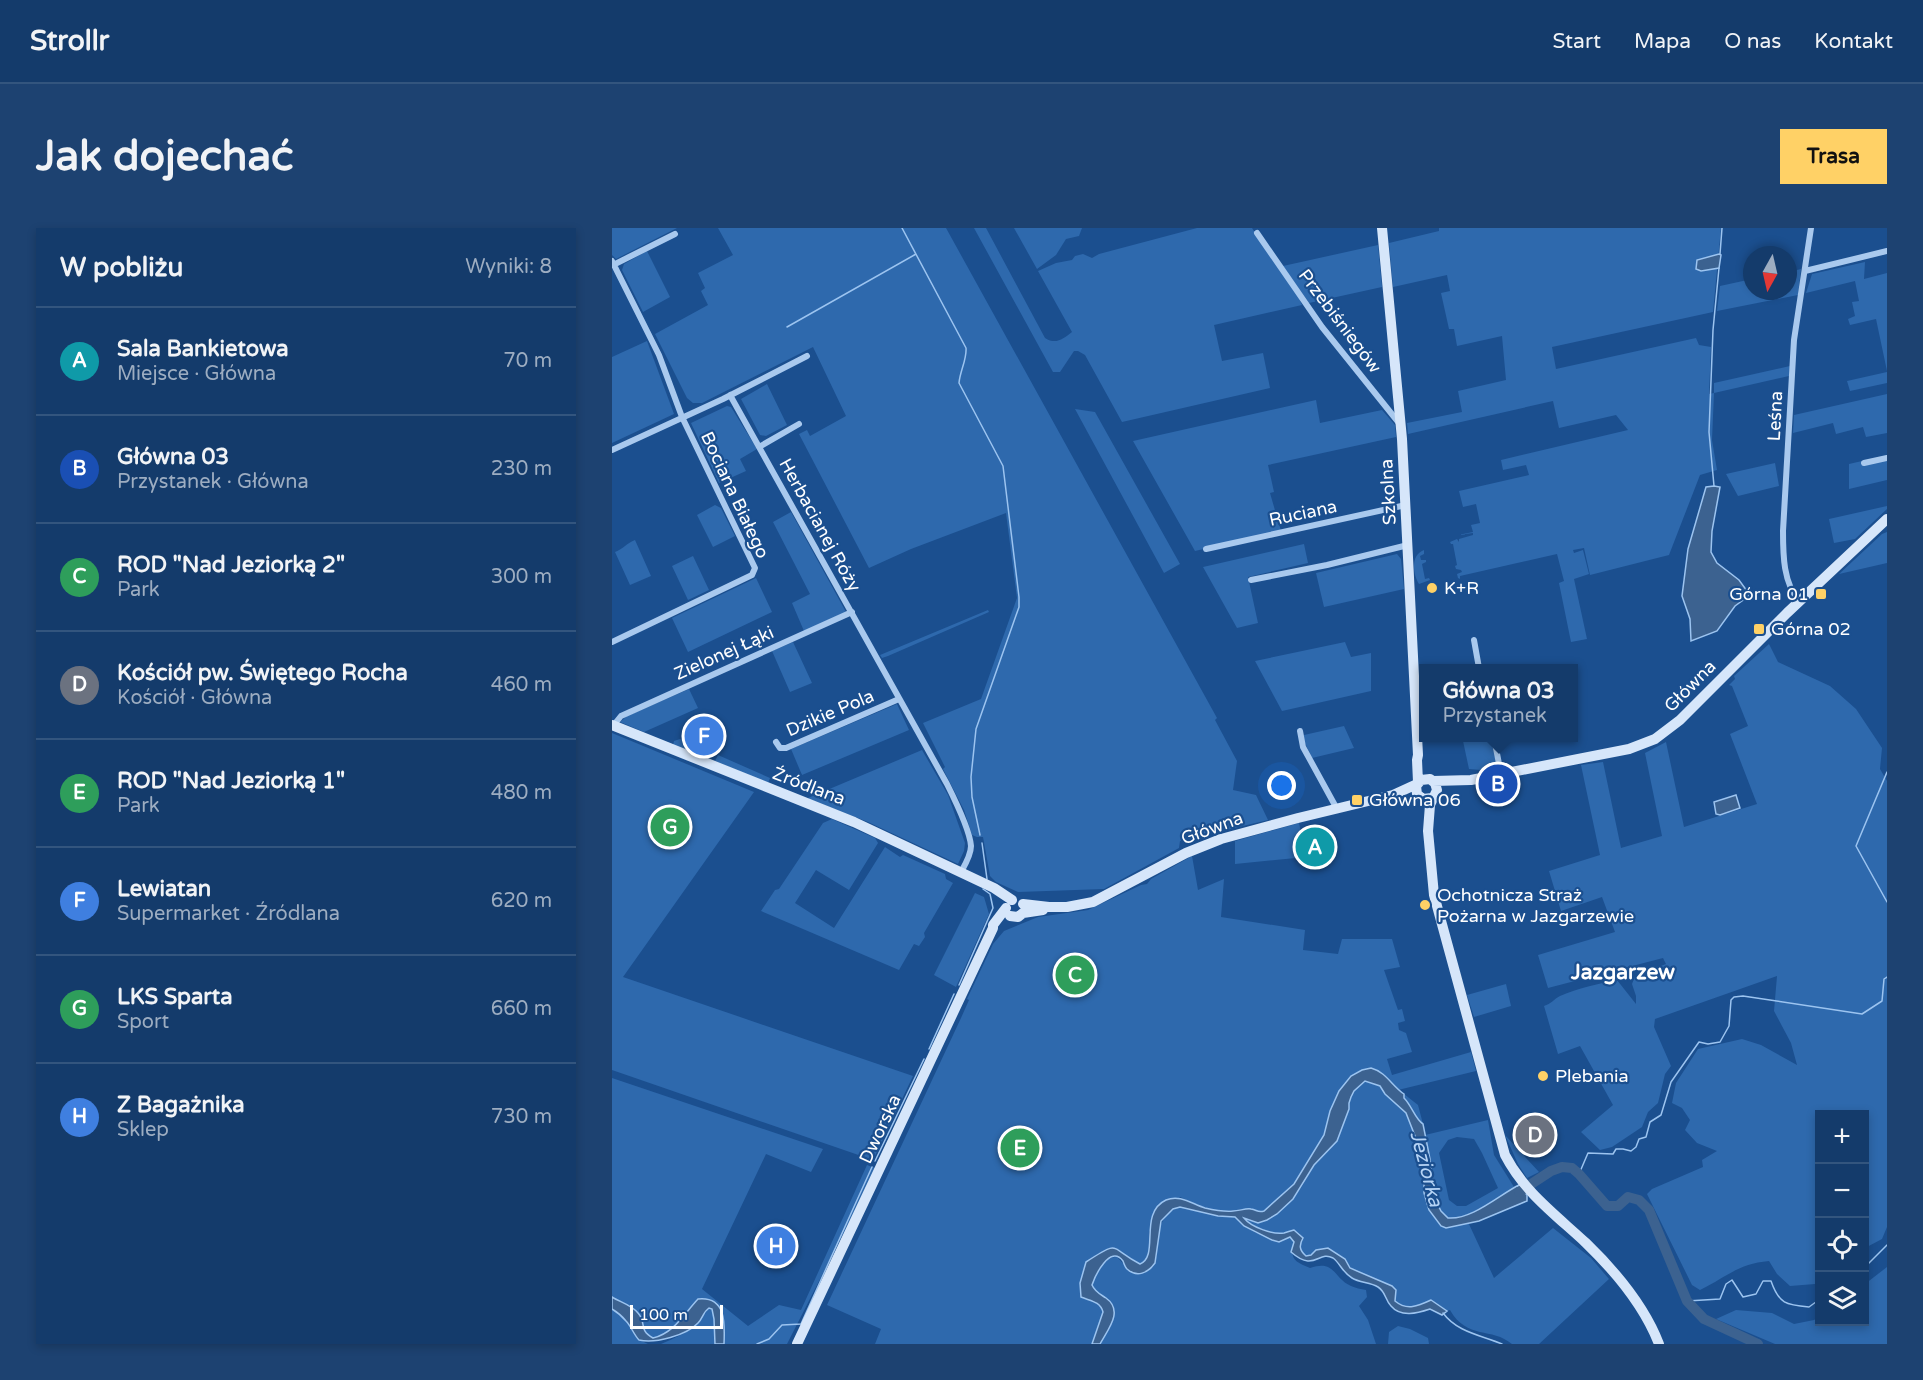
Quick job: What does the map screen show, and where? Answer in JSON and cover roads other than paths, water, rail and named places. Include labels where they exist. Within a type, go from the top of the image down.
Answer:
[{"type":"street","name":"Szkolna","points":[[1382,228],[1401,425],[1419,755],[1433,787]]},
{"type":"street","name":"Leśna","points":[[1800,602],[1788,584],[1783,531],[1794,340],[1811,228]]},
{"type":"street","name":"Przebiśniegów","points":[[1257,233],[1322,327],[1401,425]]},
{"type":"street","points":[[675,234],[613,264],[659,355],[682,417]]},
{"type":"street","points":[[1805,271],[1887,251]]},
{"type":"street","points":[[612,450],[807,356]]},
{"type":"street","name":"Herbacianej Róży","points":[[730,395],[947,784],[970,842],[971,850],[961,873]]},
{"type":"street","name":"Bociana Białego","points":[[612,642],[754,574],[753,562],[682,417]]},
{"type":"street","points":[[759,447],[799,424]]},
{"type":"street","points":[[1864,463],[1887,458]]},
{"type":"street","name":"Ruciana","points":[[1206,549],[1406,505]]},
{"type":"street","name":"Główna","points":[[1023,908],[1074,906],[1093,902],[1186,853],[1221,838],[1393,795],[1423,779],[1433,787],[1629,749],[1655,739],[1680,720],[1800,602],[1886,522]]},
{"type":"street","points":[[1251,580],[1327,566],[1408,545]]},
{"type":"street","name":"Zielonej Łąki","points":[[612,726],[621,716],[852,612]]},
{"type":"street","points":[[1473,640],[1478,664]]},
{"type":"street","name":"Dzikie Pola","points":[[776,742],[780,748],[786,748],[899,699]]},
{"type":"street","name":"Źródlana","points":[[612,726],[854,822],[1003,893],[1009,907],[1019,900],[1023,908]]},
{"type":"street","points":[[1300,731],[1303,747],[1337,809]]},
{"type":"street","points":[[1495,742],[1501,774]]},
{"type":"street","name":"Szkolna","points":[[1419,755],[1416,790],[1419,797]]},
{"type":"street","points":[[1433,787],[1428,831],[1431,872],[1437,906],[1501,1142],[1512,1169],[1521,1181],[1614,1272],[1644,1313],[1659,1344]]},
{"type":"street","name":"Główna","points":[[1393,795],[1419,797],[1427,800],[1433,787]]},
{"type":"street","points":[[1419,797],[1424,823],[1428,831]]},
{"type":"street","points":[[1009,907],[1017,917],[1023,908]]},
{"type":"street","name":"Dworska","points":[[797,1344],[993,928],[1009,907]]},
{"type":"water","points":[[1721,255],[1719,268],[1701,271],[1696,269],[1697,260]]},
{"type":"water","points":[[1706,487],[1720,487],[1712,531],[1711,552],[1717,563],[1739,580],[1750,595],[1735,606],[1717,631],[1691,641],[1690,619],[1682,596],[1688,549]]},
{"type":"water","points":[[1736,795],[1740,808],[1720,815],[1716,814],[1714,802]]},
{"type":"water","points":[[1371,1068],[1385,1076],[1404,1094],[1404,1098],[1423,1124],[1435,1199],[1441,1211],[1448,1218],[1457,1218],[1476,1211],[1519,1185],[1527,1195],[1527,1201],[1479,1221],[1446,1228],[1441,1226],[1429,1210],[1424,1193],[1422,1154],[1406,1113],[1385,1094],[1380,1086],[1365,1081],[1351,1097],[1337,1141],[1314,1165],[1293,1199],[1267,1220],[1258,1223],[1244,1218],[1268,1232],[1284,1233],[1294,1230],[1303,1238],[1300,1247],[1306,1256],[1316,1250],[1328,1248],[1345,1259],[1350,1268],[1392,1286],[1396,1290],[1395,1301],[1399,1304],[1413,1307],[1431,1300],[1447,1311],[1442,1315],[1430,1309],[1415,1313],[1400,1312],[1389,1304],[1381,1289],[1352,1278],[1333,1258],[1328,1256],[1306,1261],[1299,1258],[1291,1252],[1294,1242],[1290,1237],[1279,1242],[1244,1226],[1235,1217],[1218,1216],[1180,1207],[1173,1209],[1161,1221],[1155,1263],[1149,1269],[1138,1274],[1131,1272],[1123,1261],[1113,1256],[1100,1269],[1092,1285],[1111,1303],[1114,1314],[1100,1344],[1092,1344],[1103,1312],[1097,1303],[1081,1297],[1080,1283],[1086,1262],[1105,1250],[1114,1248],[1140,1264],[1149,1252],[1153,1214],[1158,1206],[1171,1198],[1219,1211],[1249,1209],[1264,1211],[1294,1184],[1324,1135],[1330,1111],[1339,1091],[1351,1076]]},
{"type":"water","points":[[612,1297],[635,1310],[641,1317],[644,1329],[653,1338],[673,1327],[698,1299],[707,1299],[719,1306],[722,1312],[724,1344],[715,1344],[714,1319],[712,1309],[709,1308],[698,1323],[679,1335],[662,1340],[639,1340],[624,1319],[612,1309]]},
{"type":"waterway","points":[[902,228],[966,348],[959,383],[1003,466],[1019,607],[976,729],[971,777],[972,797],[980,835]]},
{"type":"waterway","points":[[1720,254],[1722,228]]},
{"type":"waterway","points":[[787,327],[916,254]]},
{"type":"waterway","points":[[1714,486],[1709,432],[1713,330],[1719,268]]},
{"type":"waterway","points":[[1887,772],[1856,846],[1887,902]]},
{"type":"waterway","points":[[982,843],[987,879]]},
{"type":"waterway","points":[[959,985],[993,908],[990,894],[983,889]]},
{"type":"waterway","points":[[1579,1174],[1588,1153],[1613,1154],[1616,1149],[1631,1151],[1636,1147],[1639,1139],[1646,1137],[1650,1122],[1661,1115],[1671,1082],[1699,1042],[1708,1044],[1720,1042],[1729,1026],[1731,1000],[1734,997],[1743,996],[1862,1014],[1882,1001],[1884,979],[1887,977]]},
{"type":"waterway","points":[[929,1049],[954,994]]},
{"type":"waterway","points":[[875,1161],[924,1059]]},
{"type":"waterway","points":[[757,1344],[769,1339],[782,1325],[801,1324],[872,1167]]},
{"type":"waterway","name":"Jeziorka","points":[[1519,1192],[1551,1171],[1562,1167],[1572,1168],[1579,1174],[1607,1206],[1618,1206],[1628,1197],[1639,1200],[1649,1210],[1687,1301],[1704,1319],[1758,1344]]},
{"type":"waterway","points":[[1869,1263],[1887,1245]]},
{"type":"waterway","points":[[1687,1301],[1720,1299],[1726,1284],[1732,1280],[1743,1297],[1756,1294],[1763,1281],[1771,1281],[1780,1299],[1784,1302],[1809,1307],[1815,1303]]},
{"type":"waterway","points":[[1443,1313],[1462,1329],[1502,1344]]},
{"type":"place","name":"K+R","points":[[1432,588]]},
{"type":"place","name":"Górna 01","points":[[1821,594]]},
{"type":"place","name":"Górna 02","points":[[1759,629]]},
{"type":"place","name":"Lewiatan","points":[[704,736]]},
{"type":"place","name":"Główna 03","points":[[1498,784]]},
{"type":"place","name":"Główna 06","points":[[1357,800]]},
{"type":"place","name":"LKS Sparta","points":[[670,827]]},
{"type":"place","name":"Sala Bankietowa","points":[[1315,847]]},
{"type":"place","name":"Ochotnicza Straż Pożarna w Jazgarzewie","points":[[1425,905]]},
{"type":"place","name":"ROD \"Nad Jeziorką 2\"","points":[[1075,975]]},
{"type":"place","name":"Plebania","points":[[1543,1076]]},
{"type":"place","name":"Kościół pw. Świętego Rocha","points":[[1535,1135]]},
{"type":"place","name":"ROD \"Nad Jeziorką 1\"","points":[[1020,1148]]},
{"type":"place","name":"Z Bagażnika","points":[[776,1246]]},
{"type":"district","name":"Jazgarzew","points":[[1623,972]]}]
